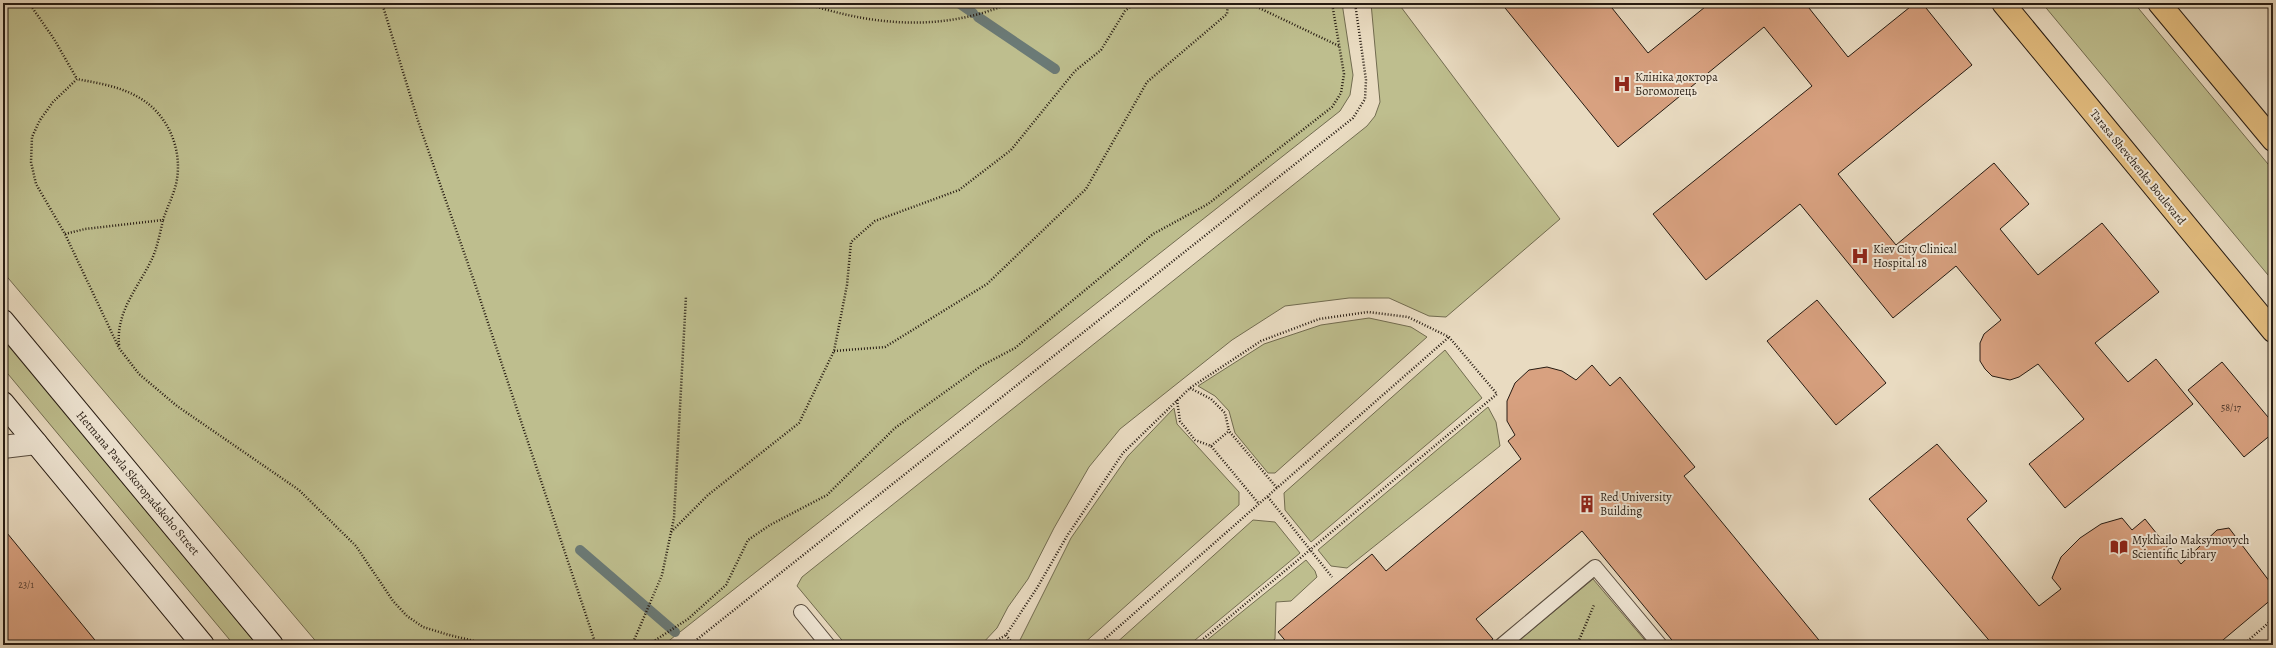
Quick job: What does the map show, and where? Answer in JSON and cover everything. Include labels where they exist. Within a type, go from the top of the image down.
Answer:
[{"type":"main road","name":"Tarasa Shevchenka Boulevard","points":[[2003,3],[2273,331]]},
{"type":"main road","points":[[2159,3],[2273,140]]},
{"type":"main road","name":"Hetmana Pavla Skoropadskoho Street","points":[[3,321],[272,645]]},
{"type":"main road","points":[[3,403],[197,643]]},
{"type":"main road","points":[[3,447],[36,443]]},
{"type":"lane","points":[[1502,645],[1594,567],[1660,645]]},
{"type":"lane","points":[[801,612],[828,645]]},
{"type":"path","points":[[29,3],[54,39],[77,79],[122,90],[138,97],[155,110],[171,132],[178,154],[177,180],[163,220],[152,260],[132,293],[122,317],[118,331],[120,348]]},
{"type":"path","points":[[382,3],[418,121],[474,281],[596,645]]},
{"type":"path","points":[[805,3],[834,13],[872,20],[914,24],[949,21],[975,15],[1010,3]]},
{"type":"path","points":[[671,532],[708,495],[799,424],[834,351],[847,285],[851,242],[875,221],[959,190],[1011,150],[1075,71],[1101,50],[1125,11],[1135,3]]},
{"type":"path","points":[[834,351],[885,346],[987,284],[1086,188],[1147,82],[1227,14],[1228,3]]},
{"type":"path","points":[[1239,3],[1256,6],[1340,47]]},
{"type":"path","points":[[686,296],[674,518],[662,575],[632,645],[651,643],[688,619],[726,585],[748,540],[770,525],[827,496],[895,428],[981,366],[1015,348],[1153,234],[1208,204],[1332,107],[1341,93],[1344,74],[1332,3]]},
{"type":"path","points":[[690,645],[1353,118],[1365,98],[1366,80],[1355,3]]},
{"type":"path","points":[[77,79],[53,102],[40,120],[32,137],[31,162],[36,184],[65,234],[120,348],[139,374],[177,406],[299,490],[356,546],[393,601],[407,616],[423,627],[491,645]]},
{"type":"path","points":[[65,234],[85,229],[163,220]]},
{"type":"path","points":[[989,645],[1006,636],[1037,588],[1067,536],[1123,453],[1190,388],[1261,341],[1319,319],[1368,312],[1408,317],[1449,338],[1497,394],[1196,645]]},
{"type":"path","points":[[1098,645],[1449,338]]},
{"type":"path","points":[[1190,388],[1211,399],[1225,413],[1229,431],[1277,488]]},
{"type":"path","points":[[1177,400],[1180,422],[1195,440],[1211,446],[1259,504]]},
{"type":"path","points":[[1211,446],[1229,431]]},
{"type":"path","points":[[1268,496],[1332,577]]},
{"type":"path","points":[[1578,645],[1604,579]]},
{"type":"path","points":[[2242,645],[2273,618]]},
{"type":"path","points":[[1006,636],[1014,645]]},
{"type":"green space","points":[[3,3],[1342,3],[1353,75],[1350,95],[1340,111],[666,643],[662,645],[319,645],[3,272]]},
{"type":"green space","points":[[1371,3],[1398,3],[1560,219],[1446,317],[1429,316],[1389,298],[1349,298],[1285,306],[1232,340],[1120,429],[1089,467],[1054,528],[1028,579],[1008,607],[997,628],[981,645],[846,645],[797,586],[802,577],[1367,126],[1375,116],[1380,102]]},
{"type":"green space","points":[[2042,3],[2134,3],[2273,170],[2273,281]]},
{"type":"green space","points":[[1369,318],[1411,327],[1427,337],[1275,473],[1268,473],[1235,433],[1229,411],[1215,396],[1198,386],[1264,344],[1321,325]]},
{"type":"green space","points":[[3,338],[257,645],[234,645],[3,368]]},
{"type":"green space","points":[[1445,350],[1482,398],[1311,542],[1285,510],[1284,493]]},
{"type":"green space","points":[[1488,407],[1496,422],[1500,446],[1347,568],[1331,566],[1318,550]]},
{"type":"green space","points":[[1174,408],[1177,424],[1239,492],[1239,505],[1082,645],[1021,645],[1019,642],[1071,538],[1128,456]]},
{"type":"green space","points":[[1253,520],[1275,522],[1300,553],[1189,645],[1114,645]]},
{"type":"green space","points":[[1306,560],[1315,571],[1317,577],[1291,601],[1276,602],[1275,639],[1268,645],[1201,645]]},
{"type":"green space","points":[[1593,579],[1649,645],[1514,645]]},
{"type":"building","points":[[1501,3],[1608,3],[1648,53],[1710,3],[1805,3],[1848,57],[1915,3],[1922,3],[1972,65],[1838,174],[1896,245],[1994,163],[2029,204],[2000,229],[2038,275],[2102,223],[2159,292],[2095,343],[2128,382],[2156,359],[2193,404],[2065,508],[2029,464],[2084,419],[2038,364],[2019,377],[2010,380],[1992,376],[1985,369],[1980,361],[1980,343],[1984,334],[2001,320],[1956,266],[1893,318],[1800,204],[1706,280],[1653,214],[1812,86],[1764,27],[1618,147]]},
{"type":"building","points":[[2266,3],[2273,3],[2273,12]]},
{"type":"building","points":[[1817,300],[1886,383],[1836,425],[1767,341]]},
{"type":"building","points":[[2222,362],[2273,423],[2273,433],[2244,457],[2188,390]]},
{"type":"building","name":"Red University Building","points":[[1592,365],[1610,386],[1620,377],[1695,467],[1684,476],[1823,645],[1676,645],[1582,531],[1476,619],[1493,639],[1485,645],[1289,645],[1278,632],[1372,554],[1386,571],[1521,459],[1508,441],[1515,435],[1507,421],[1507,401],[1515,383],[1529,370],[1547,367],[1562,371],[1576,380]]},
{"type":"building","name":"Mykhailo Maksymovych Scientific Library","points":[[1937,444],[1987,501],[1967,519],[2039,606],[2061,589],[2052,578],[2061,557],[2080,538],[2101,524],[2122,518],[2132,530],[2145,519],[2181,564],[2217,530],[2229,528],[2273,586],[2273,598],[2217,645],[1993,645],[1869,499]]},
{"type":"building","points":[[3,533],[7,533],[99,645],[11,645],[3,635]]},
{"type":"waterway","points":[[960,4],[973,13]]},
{"type":"waterway","points":[[978,17],[1055,69]]},
{"type":"waterway","points":[[580,550],[675,632]]},
{"type":"place","name":"Клініка доктора Богомолець","points":[[1622,84]]},
{"type":"place","name":"Kiev City Clinical Hospital 18","points":[[1860,256]]},
{"type":"place","name":"Red University Building","points":[[1587,504]]},
{"type":"place","name":"Mykhailo Maksymovych Scientific Library","points":[[2119,547]]}]
